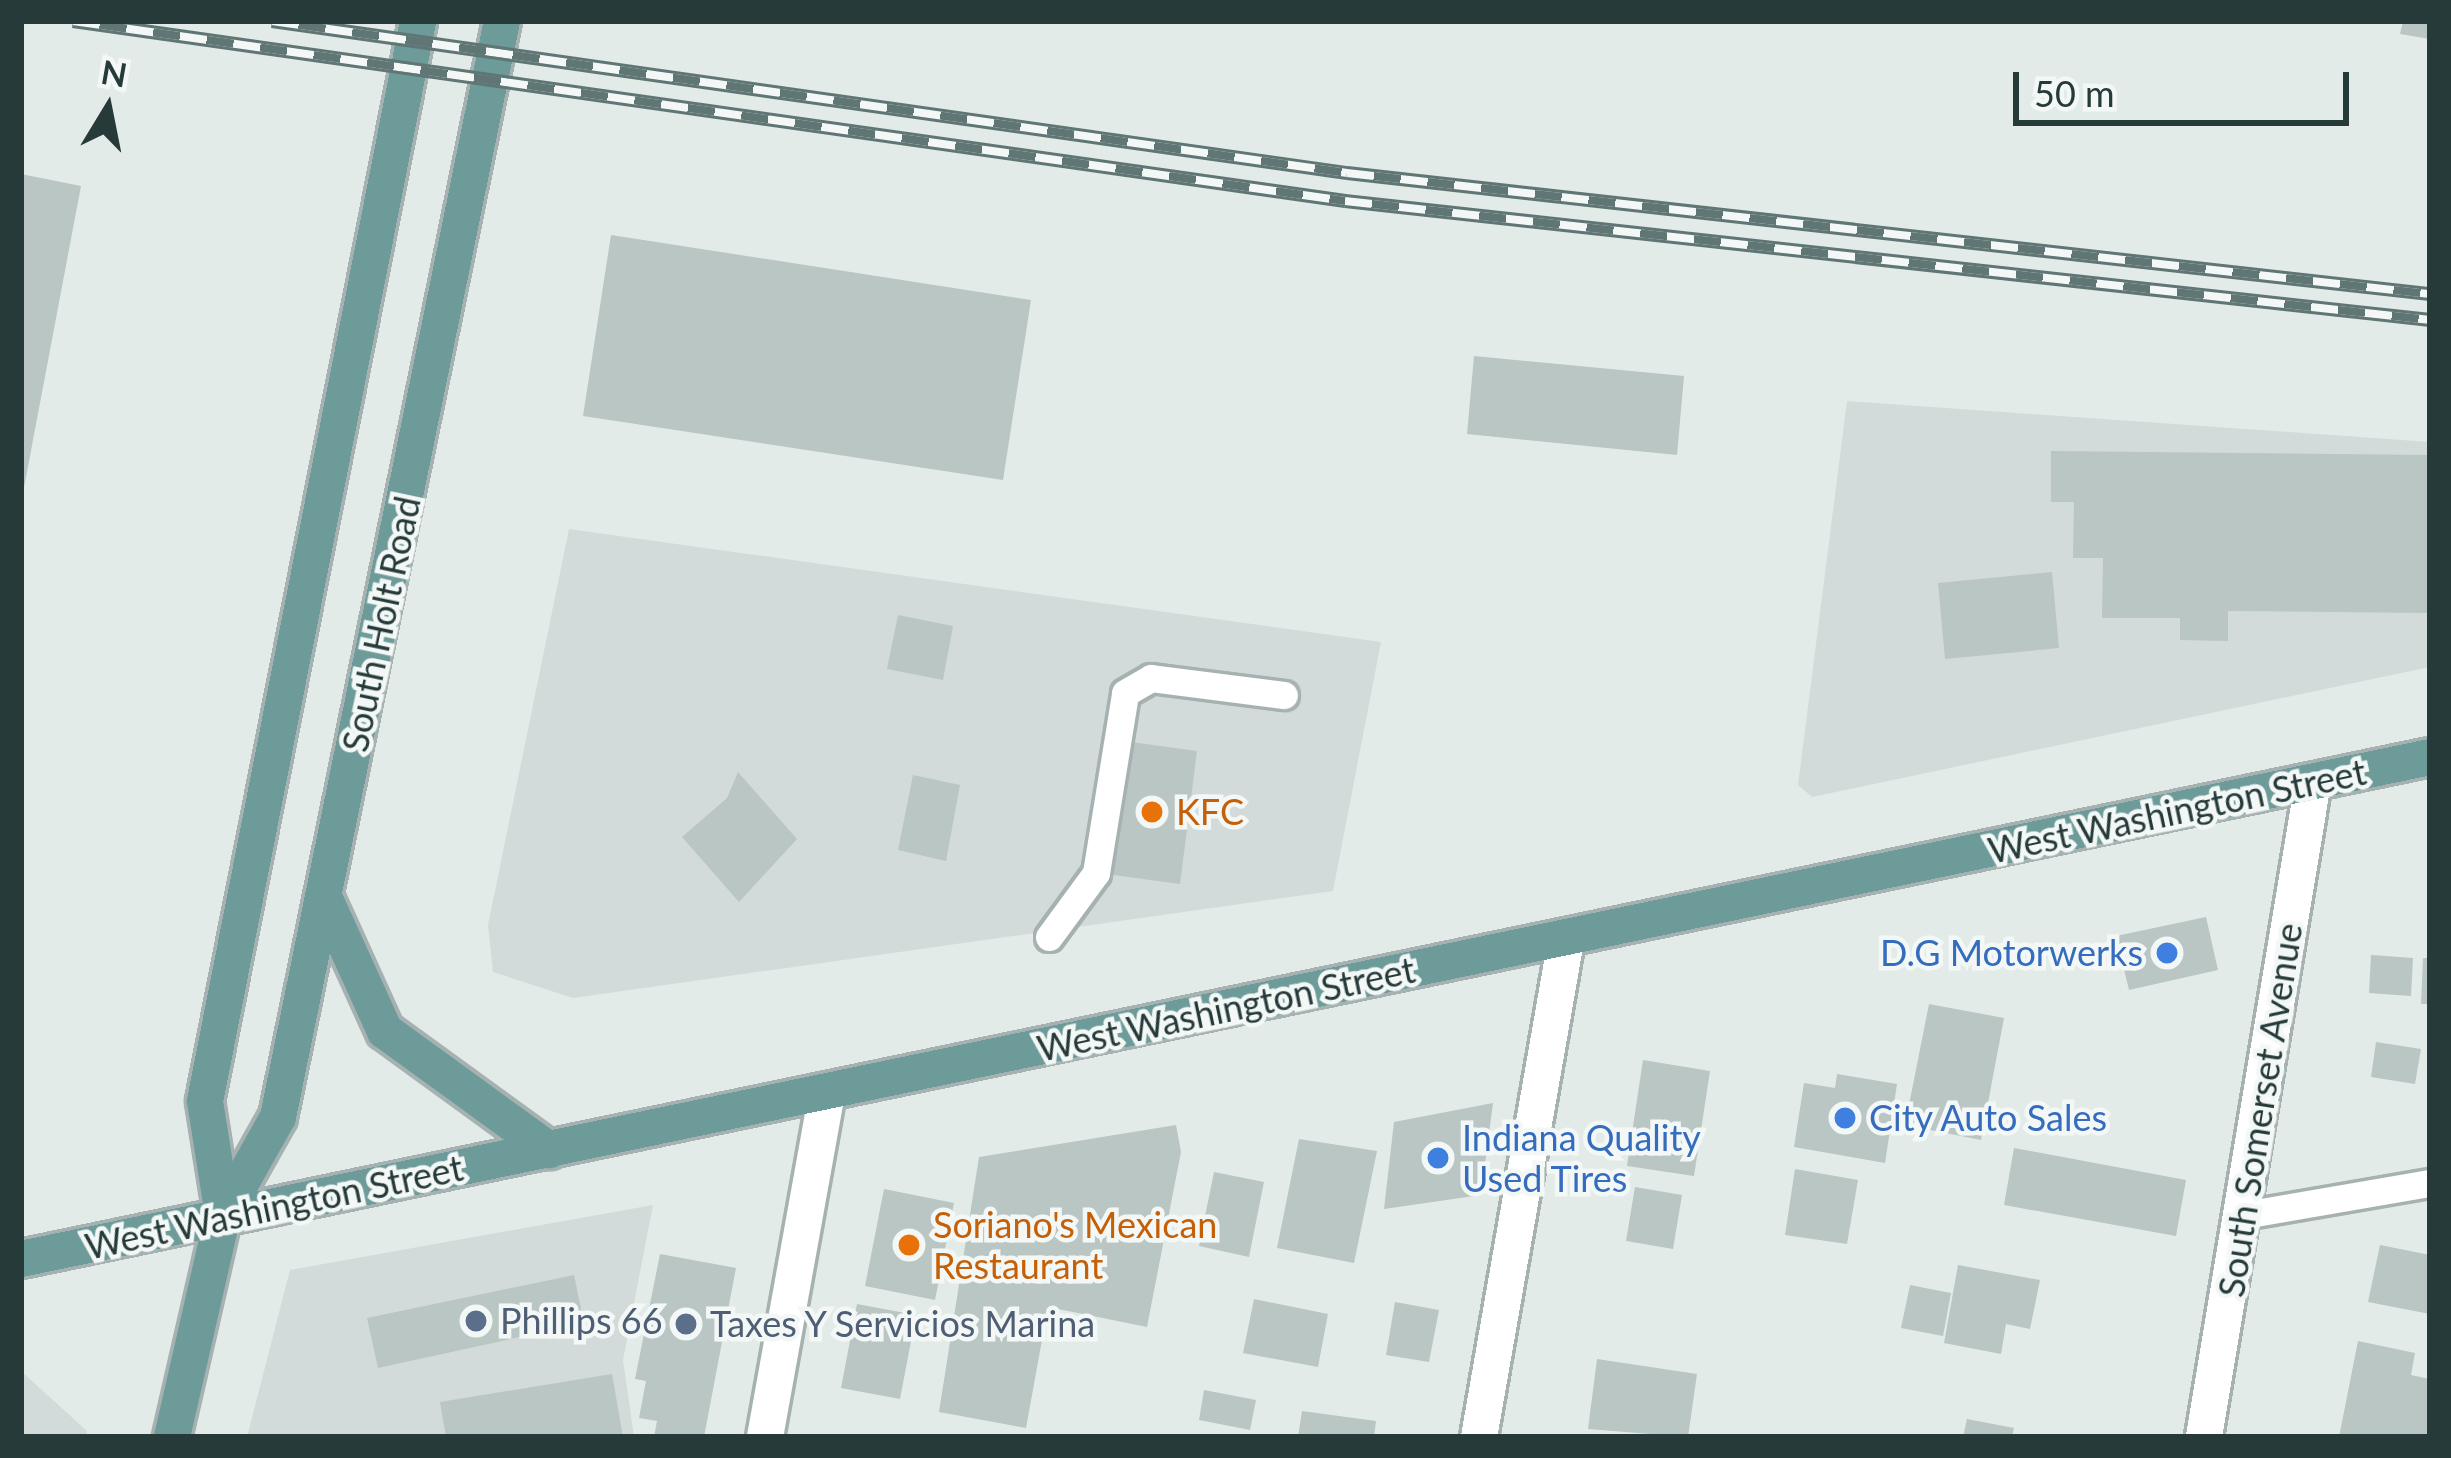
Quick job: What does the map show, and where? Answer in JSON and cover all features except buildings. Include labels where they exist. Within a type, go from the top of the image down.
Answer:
[{"type":"main road","name":"South Holt Road","points":[[224,1215],[205,1101],[418,21]]},
{"type":"main road","name":"South Holt Road","points":[[172,1437],[224,1215],[278,1117],[502,21]]},
{"type":"main road","name":"West Washington Street","points":[[21,1259],[2430,757]]},
{"type":"main road","points":[[324,896],[385,1031],[549,1150]]},
{"type":"street","name":"South Somerset Avenue","points":[[2204,1437],[2313,782]]},
{"type":"street","points":[[1478,1437],[1566,940]]},
{"type":"street","points":[[765,1437],[827,1092]]},
{"type":"lane","points":[[1049,937],[1096,873],[1125,693],[1151,679],[1284,695]]},
{"type":"lane","points":[[2244,1215],[2430,1183]]},
{"type":"shaded area","points":[[1847,401],[2430,442],[2430,667],[1812,797],[1798,785]]},
{"type":"shaded area","points":[[569,529],[1381,642],[1333,891],[573,998],[493,972],[488,925]]},
{"type":"shaded area","points":[[653,1205],[623,1360],[634,1437],[247,1437],[290,1270]]},
{"type":"shaded area","points":[[21,1371],[87,1431],[86,1437],[21,1437]]},
{"type":"railway","points":[[73,21],[1345,201],[2430,320]]},
{"type":"railway","points":[[272,21],[1347,173],[2430,294]]},
{"type":"place","name":"KFC","points":[[1152,812]]},
{"type":"place","name":"D.G Motorwerks","points":[[2167,953]]},
{"type":"place","name":"City Auto Sales","points":[[1845,1118]]},
{"type":"place","name":"Indiana Quality Used Tires","points":[[1438,1158]]},
{"type":"place","name":"Soriano's Mexican Restaurant","points":[[909,1245]]},
{"type":"place","name":"Phillips 66","points":[[476,1321]]},
{"type":"place","name":"Taxes Y Servicios Marina","points":[[686,1324]]}]
